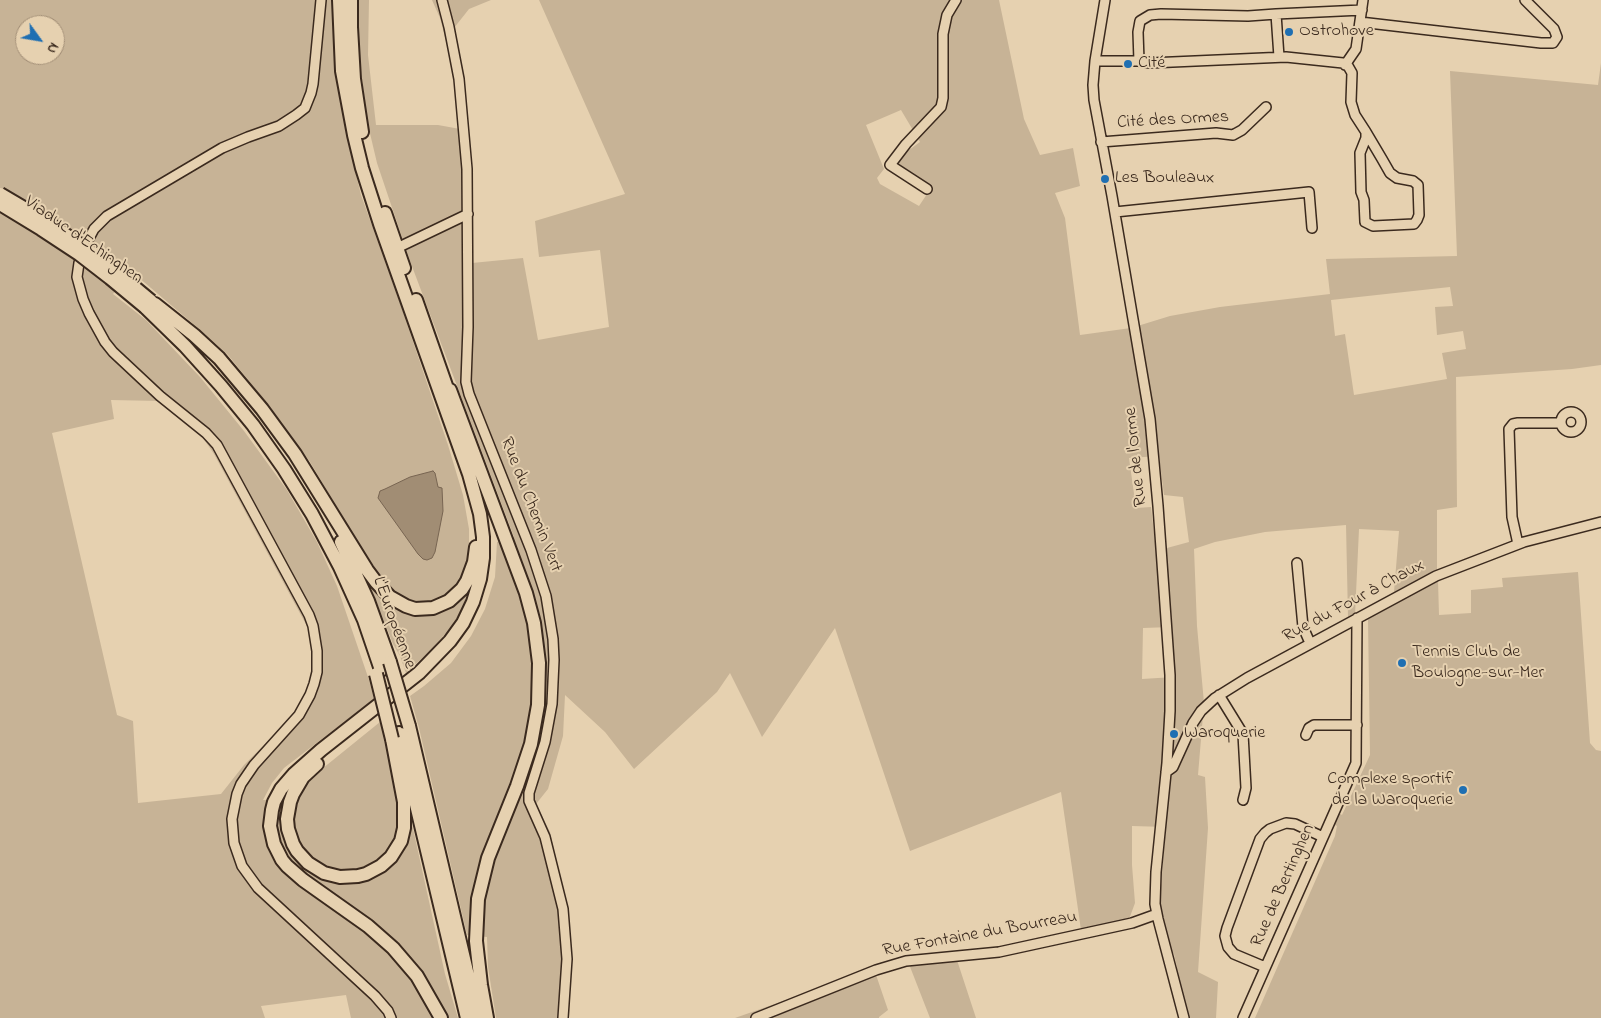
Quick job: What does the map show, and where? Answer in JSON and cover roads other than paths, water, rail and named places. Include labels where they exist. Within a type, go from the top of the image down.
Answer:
[{"type":"highway","points":[[339,0],[342,71],[354,135],[380,224],[469,474],[480,514],[483,558],[480,579],[473,602],[457,632],[433,660],[321,750],[287,782],[274,802],[270,826],[274,844],[282,860],[303,880],[390,944],[417,976],[441,1018]]},
{"type":"highway","points":[[0,194],[81,245],[115,270],[150,304],[242,411],[289,476],[330,546],[359,622],[383,669],[400,732],[405,810],[404,828],[398,847],[387,861],[366,874],[340,877],[316,869],[308,863],[297,851],[288,829],[287,819],[290,802],[298,785],[319,762],[414,685],[437,666],[450,653],[472,621],[481,602],[487,583],[490,552],[488,515],[475,470],[370,167],[354,79],[351,0]]},
{"type":"highway","name":"Viaduc d'Echinghen","points":[[0,204],[41,228],[110,278],[150,304]]},
{"type":"highway","points":[[150,304],[194,335],[232,373],[262,409],[295,454],[376,582],[383,591],[397,602],[415,609],[433,608],[456,596],[467,581],[474,562],[476,540],[470,503],[441,396]]},
{"type":"highway","name":"L'Européenne","points":[[150,304],[191,338],[227,375],[264,421],[322,508],[346,553],[371,609],[383,669],[478,1018]]},
{"type":"highway","points":[[440,367],[522,581],[534,623],[539,663],[538,705],[531,744],[517,786],[488,858],[478,899],[476,942],[480,985],[487,1018]]},
{"type":"highway","name":"L'Européenne","points":[[400,732],[466,1018]]},
{"type":"street","points":[[321,0],[313,84],[304,108],[296,116],[279,126],[222,148],[107,216],[94,229],[84,246],[77,277],[88,313],[113,352],[160,396],[206,433],[217,445],[309,615],[318,651],[317,672],[314,684],[299,715],[254,765],[241,784],[232,818],[234,843],[242,866],[258,888],[375,996],[388,1011],[391,1018]]},
{"type":"street","name":"Rue du Chemin Vert","points":[[442,0],[459,79],[467,169],[466,382],[534,558],[546,596],[553,639],[554,682],[549,720],[545,742],[529,793],[529,801],[545,837],[563,909],[567,954],[563,1018]]},
{"type":"street","points":[[927,189],[890,165],[906,144],[941,107],[944,98],[943,34],[947,15],[956,0]]},
{"type":"street","name":"Rue de l'Orme","points":[[1105,0],[1095,61],[1094,100],[1148,402],[1162,553],[1170,682],[1170,716],[1155,900],[1184,1018]]},
{"type":"street","points":[[1346,65],[1355,52],[1363,0]]},
{"type":"street","points":[[1360,22],[1553,43],[1557,37],[1554,29],[1525,0]]},
{"type":"street","points":[[1139,60],[1139,25],[1143,18],[1154,14],[1248,16],[1362,10]]},
{"type":"street","points":[[1276,14],[1279,57]]},
{"type":"street","points":[[1095,61],[1139,60],[1150,63],[1279,57],[1336,62],[1346,65],[1352,73],[1352,106],[1355,115],[1366,132],[1392,176],[1413,181],[1418,185],[1419,215],[1414,224],[1373,226],[1365,222],[1364,200],[1361,194],[1360,153],[1366,138],[1366,132]]},
{"type":"street","name":"Cité des Ormes","points":[[1101,142],[1216,133],[1233,135],[1239,133],[1266,107]]},
{"type":"street","points":[[1115,212],[1309,192],[1312,228]]},
{"type":"street","points":[[397,248],[468,214]]},
{"type":"street","points":[[1518,544],[1512,517],[1509,429],[1513,424],[1518,423],[1561,422]]},
{"type":"street","name":"Rue du Four à Chaux","points":[[1166,772],[1170,770],[1177,760],[1196,716],[1219,695],[1247,678],[1430,579],[1518,544],[1601,522]]},
{"type":"street","points":[[1297,563],[1303,627],[1310,643]]},
{"type":"street","name":"Rue de Bertinghen","points":[[1243,1018],[1356,763],[1357,618]]},
{"type":"street","points":[[1219,695],[1243,734],[1246,788],[1243,800]]},
{"type":"street","points":[[1306,735],[1309,728],[1314,725],[1357,725]]},
{"type":"street","points":[[1265,967],[1234,954],[1228,947],[1225,936],[1260,839],[1270,829],[1286,823],[1295,824],[1323,837]]},
{"type":"street","name":"Rue Fontaine du Bourreau","points":[[756,1018],[876,970],[906,961],[995,952],[1132,923],[1157,914]]},
{"type":"place","name":"Ostrohove","points":[[1289,32]]},
{"type":"place","name":"Cité","points":[[1128,64]]},
{"type":"place","name":"Les Bouleaux","points":[[1105,179]]},
{"type":"place","name":"Tennis Club de Boulogne-sur-Mer","points":[[1402,663]]},
{"type":"place","name":"Waroquerie","points":[[1174,734]]},
{"type":"place","name":"Complexe sportif de la Waroquerie","points":[[1463,790]]}]
